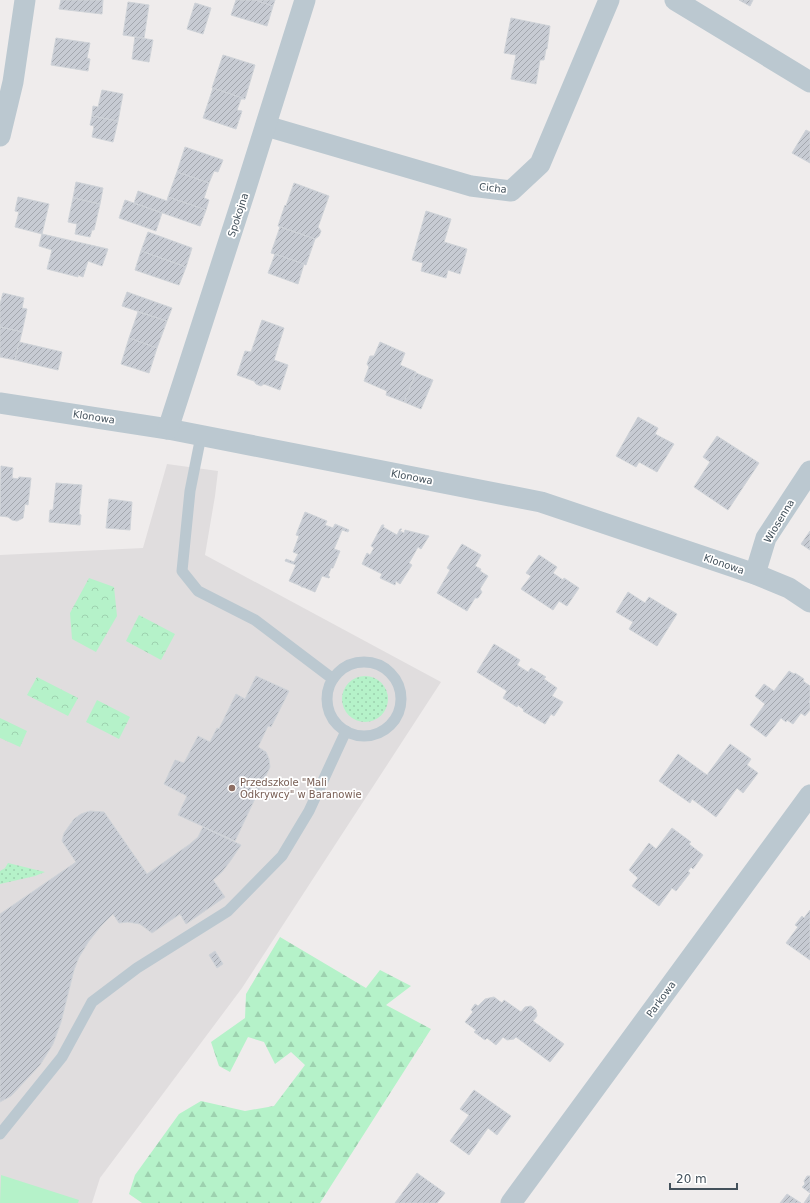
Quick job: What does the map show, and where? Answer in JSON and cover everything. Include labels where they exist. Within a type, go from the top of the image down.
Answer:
[{"type":"street","points":[[0,136],[12,82],[25,0]]},
{"type":"street","name":"Spokojna","points":[[168,429],[305,0]]},
{"type":"street","name":"Cicha","points":[[266,126],[471,186],[511,190],[540,164],[609,0]]},
{"type":"street","points":[[675,0],[810,82]]},
{"type":"street","name":"Klonowa","points":[[0,403],[168,429],[541,502],[755,574],[789,588],[810,602]]},
{"type":"street","name":"Wiosenna","points":[[755,574],[766,538],[810,471]]},
{"type":"street","name":"Parkowa","points":[[511,1203],[810,795]]},
{"type":"lane","points":[[201,436],[190,491],[182,571],[198,591],[255,620],[333,679]]},
{"type":"lane","points":[[363,662],[375,664],[386,669],[394,677],[399,689],[401,701],[398,713],[392,723],[382,731],[370,735],[358,735],[346,731],[337,723],[330,713],[327,702],[328,690],[333,679],[341,670],[351,664],[363,662]]},
{"type":"lane","points":[[0,1134],[62,1057],[92,1002],[137,968],[228,911],[282,856],[309,811],[346,731]]},
{"type":"shaded area","points":[[167,464],[218,471],[205,555],[441,682],[242,988],[100,1178],[92,1203],[0,1203],[0,555],[143,548]]},
{"type":"green space","points":[[89,578],[114,587],[117,616],[96,652],[72,639],[70,613]]},
{"type":"green space","points":[[139,615],[175,634],[161,660],[126,641]]},
{"type":"green space","points":[[361,676],[369,676],[378,680],[384,686],[388,699],[384,712],[378,718],[369,722],[361,722],[352,718],[346,712],[342,703],[342,695],[346,686],[352,680]]},
{"type":"green space","points":[[37,677],[78,698],[68,716],[27,695]]},
{"type":"green space","points":[[97,700],[130,717],[119,739],[86,722]]},
{"type":"green space","points":[[0,718],[27,731],[20,747],[0,738]]},
{"type":"green space","points":[[8,863],[45,872],[35,876],[0,884],[0,871],[5,868]]},
{"type":"green space","points":[[280,937],[366,988],[380,970],[411,986],[386,1005],[431,1029],[320,1203],[142,1203],[129,1194],[135,1175],[179,1114],[201,1101],[245,1111],[274,1106],[305,1065],[291,1052],[275,1064],[264,1042],[248,1037],[230,1072],[219,1066],[211,1042],[245,1018],[246,994]]},
{"type":"green space","points":[[1,1175],[79,1200],[78,1203],[0,1203]]},
{"type":"building","points":[[61,0],[103,0],[102,14],[59,9]]},
{"type":"building","points":[[236,0],[255,0],[273,6],[267,26],[231,15]]},
{"type":"building","points":[[255,0],[275,0],[273,6]]},
{"type":"building","points":[[739,0],[753,0],[750,6]]},
{"type":"building","points":[[128,2],[149,5],[144,38],[123,35]]},
{"type":"building","points":[[195,3],[211,8],[203,34],[187,29]]},
{"type":"building","points":[[511,18],[550,26],[547,49],[544,60],[540,60],[536,84],[511,79],[516,55],[504,53]]},
{"type":"building","points":[[135,37],[153,40],[149,62],[132,59]]},
{"type":"building","points":[[56,38],[90,43],[87,58],[90,59],[88,71],[51,65]]},
{"type":"building","points":[[223,55],[255,65],[245,99],[212,88]]},
{"type":"building","points":[[213,88],[245,99],[241,99],[237,110],[242,111],[236,129],[203,118]]},
{"type":"building","points":[[102,90],[123,94],[118,121],[92,116],[93,106],[98,107]]},
{"type":"building","points":[[92,116],[118,121],[113,142],[92,137],[94,126],[90,125]]},
{"type":"building","points":[[806,130],[810,132],[810,163],[792,153]]},
{"type":"building","points":[[185,147],[223,160],[218,172],[214,171],[209,183],[177,172]]},
{"type":"building","points":[[177,172],[209,183],[204,198],[209,200],[206,210],[168,197]]},
{"type":"building","points":[[76,182],[103,188],[100,204],[73,198]]},
{"type":"building","points":[[294,183],[329,196],[318,227],[321,231],[319,236],[315,239],[278,226]]},
{"type":"building","points":[[138,191],[167,201],[168,197],[206,210],[200,226],[134,203]]},
{"type":"building","points":[[18,197],[49,204],[42,234],[15,227],[19,212],[15,211]]},
{"type":"building","points":[[73,198],[100,204],[94,230],[92,230],[90,237],[75,234],[77,224],[68,222]]},
{"type":"building","points":[[125,200],[162,213],[156,231],[119,218]]},
{"type":"building","points":[[426,211],[451,219],[444,242],[467,249],[460,274],[448,270],[446,278],[421,271],[423,263],[412,260]]},
{"type":"building","points":[[280,227],[315,239],[306,265],[271,253]]},
{"type":"building","points":[[148,232],[192,248],[186,267],[141,251]]},
{"type":"building","points":[[42,234],[108,249],[102,266],[88,261],[83,277],[47,269],[52,250],[39,246]]},
{"type":"building","points":[[141,251],[186,267],[179,285],[135,270]]},
{"type":"building","points":[[275,254],[304,264],[298,284],[268,273]]},
{"type":"building","points":[[127,292],[172,308],[167,321],[122,306]]},
{"type":"building","points":[[3,293],[24,298],[22,308],[27,309],[22,332],[0,327],[0,304]]},
{"type":"building","points":[[138,312],[167,321],[157,348],[129,338]]},
{"type":"building","points":[[262,320],[284,328],[274,360],[288,365],[280,390],[264,384],[261,386],[256,384],[254,381],[237,375],[245,351],[251,352]]},
{"type":"building","points":[[0,327],[22,332],[15,360],[0,357]]},
{"type":"building","points":[[129,338],[157,348],[149,373],[121,364]]},
{"type":"building","points":[[19,342],[62,352],[58,370],[15,360]]},
{"type":"building","points":[[380,342],[405,353],[400,365],[416,372],[404,402],[386,395],[387,391],[364,381],[369,367],[367,364],[370,356],[374,356]]},
{"type":"building","points":[[416,373],[433,380],[421,409],[404,402]]},
{"type":"building","points":[[638,417],[658,428],[655,434],[674,444],[657,472],[639,462],[636,467],[616,456]]},
{"type":"building","points":[[717,436],[759,463],[728,510],[694,487],[710,462],[703,457]]},
{"type":"building","points":[[1,466],[13,468],[12,478],[31,478],[28,505],[25,504],[23,518],[17,521],[8,517],[0,516]]},
{"type":"building","points":[[56,483],[82,485],[79,514],[81,515],[80,525],[49,522],[50,510],[53,510]]},
{"type":"building","points":[[109,499],[132,502],[130,530],[106,528]]},
{"type":"building","points":[[305,512],[327,521],[325,525],[333,528],[335,524],[349,530],[348,532],[342,530],[334,549],[340,551],[333,568],[331,568],[328,576],[330,577],[322,576],[315,592],[289,581],[296,565],[285,561],[286,559],[294,562],[298,554],[293,552],[299,536],[296,535]]},
{"type":"building","points":[[382,525],[397,535],[400,529],[402,529],[400,531],[404,533],[405,530],[429,536],[421,549],[418,547],[409,563],[412,565],[400,584],[396,581],[395,585],[380,578],[382,574],[362,564],[367,553],[370,555],[374,548],[371,546]]},
{"type":"building","points":[[810,531],[810,550],[801,544]]},
{"type":"building","points":[[462,544],[481,555],[475,566],[481,569],[480,571],[488,576],[480,589],[482,592],[478,598],[475,598],[467,611],[437,593],[450,570],[447,568]]},
{"type":"building","points":[[539,555],[557,567],[553,573],[579,588],[567,606],[559,601],[553,610],[521,589],[531,576],[526,573]]},
{"type":"building","points":[[628,592],[645,603],[649,597],[677,614],[657,646],[629,629],[633,622],[616,612]]},
{"type":"building","points":[[494,644],[520,660],[517,665],[528,672],[531,668],[546,677],[544,679],[557,688],[552,696],[563,702],[554,716],[551,714],[545,724],[523,711],[524,710],[518,705],[517,707],[503,698],[507,691],[477,672]]},
{"type":"building","points":[[789,671],[804,679],[803,681],[810,686],[810,710],[805,716],[801,713],[793,724],[787,720],[786,722],[781,718],[766,737],[750,725],[765,704],[755,696],[764,684],[774,691]]},
{"type":"building","points":[[256,676],[289,691],[271,727],[268,726],[258,747],[266,752],[270,767],[235,841],[178,815],[187,796],[164,784],[175,760],[184,763],[198,736],[210,742],[217,728],[219,729],[236,694],[245,699]]},
{"type":"building","points":[[730,744],[751,759],[747,765],[758,773],[743,793],[737,788],[716,817],[692,799],[690,803],[659,781],[678,754],[707,775]]},
{"type":"building","points":[[90,811],[104,812],[147,874],[190,844],[198,837],[203,827],[241,845],[222,872],[213,880],[225,897],[186,924],[180,914],[152,933],[140,924],[128,922],[119,923],[113,914],[101,926],[79,957],[74,970],[61,1022],[53,1044],[40,1065],[11,1096],[0,1102],[0,914],[76,862],[62,841],[64,833],[74,819],[81,814]]},
{"type":"building","points":[[672,828],[691,842],[689,844],[703,855],[693,869],[691,867],[688,871],[690,873],[676,891],[672,888],[659,906],[632,886],[638,878],[629,870],[649,843],[656,849]]},
{"type":"building","points":[[810,910],[810,960],[786,943],[798,927],[795,925],[802,916],[804,918]]},
{"type":"building","points":[[215,951],[223,964],[217,968],[209,955]]},
{"type":"building","points":[[494,997],[502,1003],[504,1000],[521,1012],[525,1007],[531,1006],[536,1010],[537,1016],[533,1021],[564,1044],[550,1062],[516,1037],[514,1039],[507,1040],[503,1037],[496,1045],[487,1038],[485,1040],[474,1032],[476,1030],[465,1022],[473,1012],[471,1010],[475,1004],[478,1006],[485,999]]},
{"type":"building","points":[[474,1090],[511,1116],[497,1135],[488,1128],[469,1155],[450,1141],[469,1115],[460,1109]]},
{"type":"building","points":[[417,1173],[445,1193],[437,1203],[395,1203]]},
{"type":"building","points":[[807,1176],[810,1176],[810,1193],[802,1187],[805,1184],[804,1181]]},
{"type":"building","points":[[787,1194],[801,1203],[780,1203]]},
{"type":"building","points":[[810,1194],[810,1203],[804,1203]]},
{"type":"place","name":"Przedszkole \"Mali Odkrywcy\" w Baranowie","points":[[232,788]]}]
